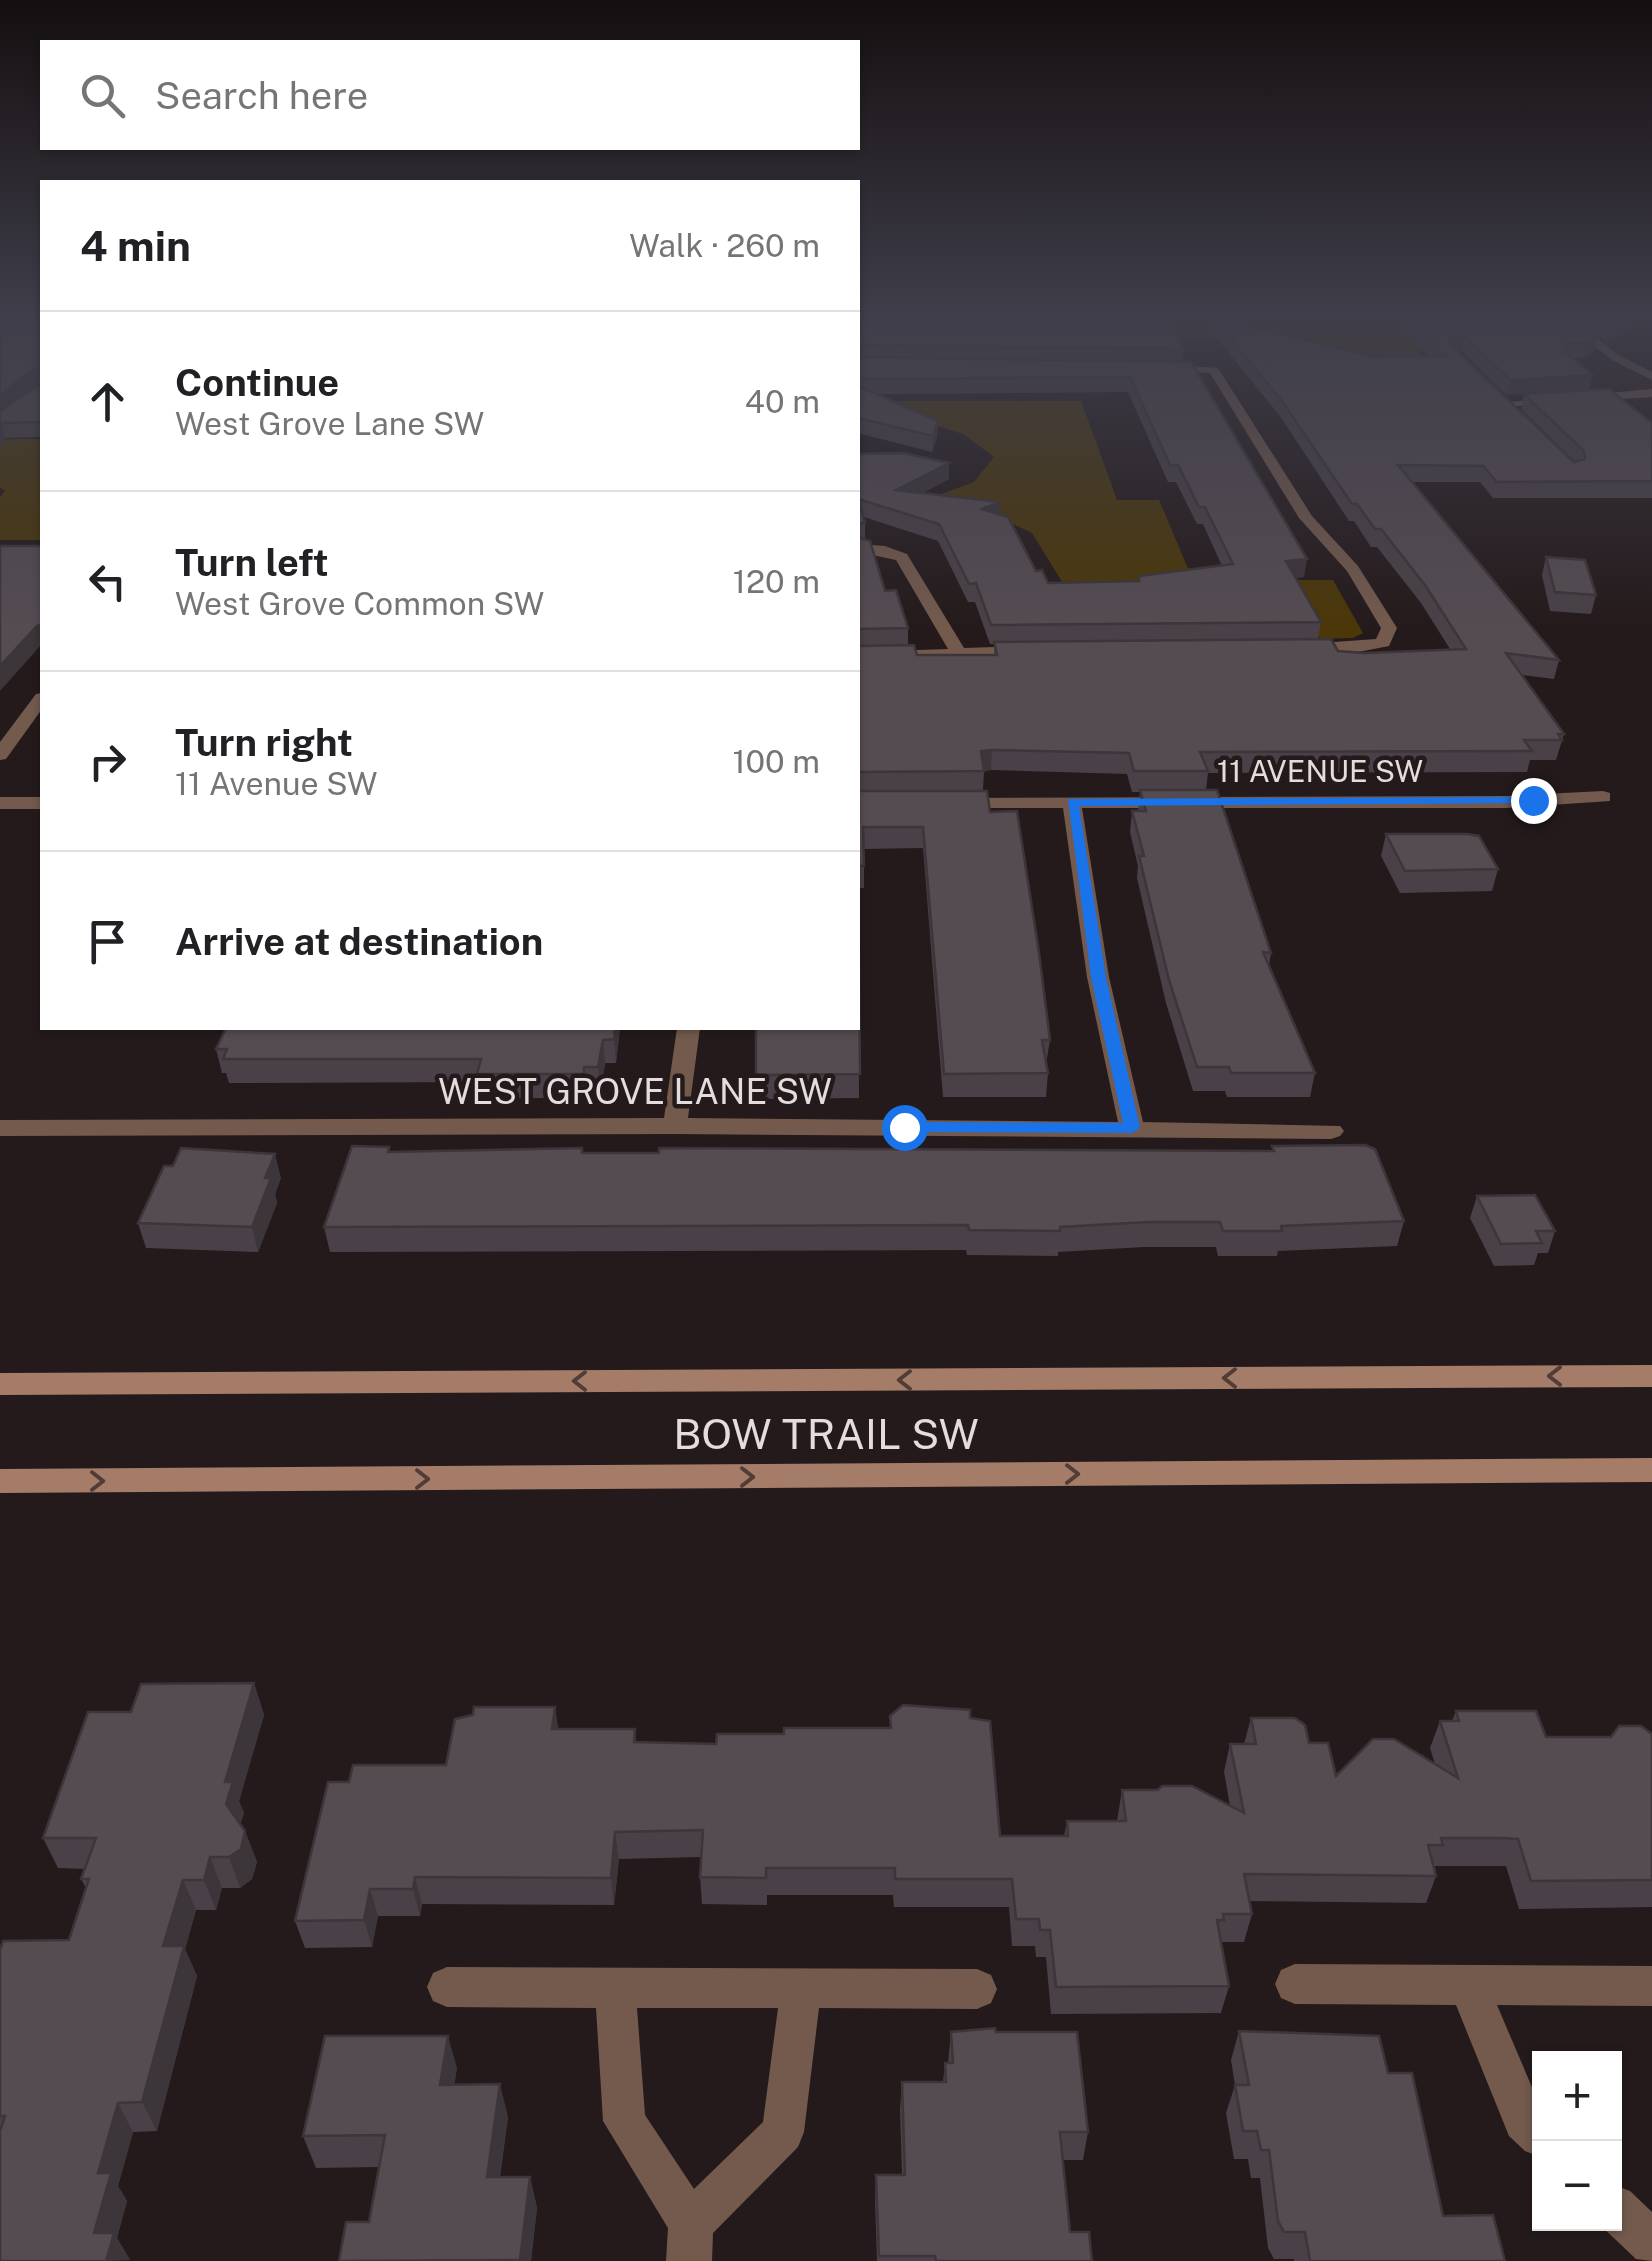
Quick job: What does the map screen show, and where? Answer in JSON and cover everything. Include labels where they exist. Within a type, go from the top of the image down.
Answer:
[{"type":"main road","name":"BOW TRAIL SW","points":[[0,1384],[1652,1376]]},
{"type":"main road","name":"BOW TRAIL SW","points":[[0,1482],[1652,1470]]},
{"type":"street","points":[[1244,418],[1306,518],[1353,568],[1389,628],[1383,642],[1369,647],[1292,649]]},
{"type":"street","points":[[860,548],[885,550],[902,557],[958,654]]},
{"type":"street","points":[[860,657],[1049,650]]},
{"type":"street","points":[[0,755],[40,701]]},
{"type":"street","name":"11 AVENUE SW","points":[[936,802],[1507,802],[1603,797]]},
{"type":"street","points":[[1072,802],[1098,977],[1132,1128]]},
{"type":"street","points":[[0,803],[40,803]]},
{"type":"street","points":[[675,1126],[688,1030]]},
{"type":"street","name":"WEST GROVE LANE SW","points":[[0,1128],[675,1126],[1330,1132]]},
{"type":"street","points":[[1295,1984],[1652,1986]]},
{"type":"street","points":[[1468,1985],[1524,2121],[1532,2128]]},
{"type":"street","points":[[447,1987],[977,1989]]},
{"type":"street","points":[[616,1988],[624,2121],[690,2242],[783,2132],[801,1988]]},
{"type":"street","points":[[1622,2215],[1652,2243]]},
{"type":"shaded area","points":[[911,418],[1087,418],[1117,500],[1159,500],[1193,580],[1333,580],[1363,633],[1353,638],[1320,639],[1291,590],[1067,590],[1032,533],[987,512],[925,500],[974,482],[994,457],[963,434]]},
{"type":"shaded area","points":[[0,439],[40,439],[40,540],[0,540],[0,497],[5,491],[0,487]]},
{"type":"building","points":[[0,418],[40,418],[40,422],[0,425]]},
{"type":"building","points":[[860,418],[930,418],[938,421],[933,436]]},
{"type":"building","points":[[1148,418],[1224,418],[1307,559],[1286,561],[1321,622],[991,625],[976,583],[969,584],[939,524],[860,500],[860,454],[903,453],[949,463],[896,490],[1000,502],[982,509],[1008,517],[1036,571],[1042,570],[1048,583],[1139,581],[1139,576],[1233,564],[1205,507],[1199,507],[1178,465],[1170,465]]},
{"type":"building","points":[[1293,418],[1527,418],[1574,462],[1585,459],[1584,451],[1549,418],[1645,418],[1652,423],[1652,481],[1497,482],[1483,466],[1398,465],[1559,660],[1506,653],[1564,734],[1558,734],[1562,740],[1524,740],[1532,751],[1200,752],[1208,771],[1134,771],[1129,753],[992,750],[981,751],[984,771],[860,772],[860,646],[914,645],[917,655],[997,655],[994,642],[1331,639],[1338,651],[1364,653],[1466,649],[1425,585],[1381,529],[1375,529],[1357,504],[1352,504]]},
{"type":"building","points":[[860,538],[870,541],[885,591],[896,590],[908,628],[860,629]]},
{"type":"building","points":[[0,546],[40,546],[40,625],[0,666]]},
{"type":"building","points":[[1546,557],[1585,560],[1596,595],[1555,592]]},
{"type":"building","points":[[1140,790],[1217,790],[1271,953],[1263,952],[1315,1073],[1231,1073],[1229,1067],[1197,1067],[1169,980],[1139,856],[1144,856],[1132,811],[1146,811]]},
{"type":"building","points":[[860,791],[987,791],[990,812],[1017,811],[1050,1040],[1042,1040],[1048,1073],[944,1074],[923,827],[863,827],[864,866],[860,866]]},
{"type":"building","points":[[1386,834],[1479,836],[1498,869],[1405,871]]},
{"type":"building","points":[[225,1030],[615,1030],[614,1039],[603,1040],[598,1067],[584,1067],[584,1074],[477,1074],[481,1059],[223,1059],[227,1049],[216,1049]]},
{"type":"building","points":[[756,1030],[860,1030],[860,1074],[756,1075]]},
{"type":"building","points":[[1365,1145],[1375,1149],[1404,1221],[1281,1226],[1282,1231],[1223,1231],[1220,1222],[1148,1222],[1060,1227],[1060,1231],[969,1230],[968,1225],[324,1227],[352,1146],[389,1147],[388,1152],[582,1148],[582,1153],[659,1153],[659,1148],[1274,1151],[1272,1146]]},
{"type":"building","points":[[181,1148],[275,1154],[265,1178],[271,1178],[252,1227],[138,1223],[164,1166],[173,1166]]},
{"type":"building","points":[[1535,1195],[1555,1231],[1536,1231],[1542,1243],[1501,1244],[1477,1196]]},
{"type":"building","points":[[254,1683],[225,1782],[233,1782],[226,1804],[245,1831],[241,1849],[229,1857],[210,1857],[204,1880],[183,1880],[163,1946],[184,1946],[142,2102],[118,2103],[98,2173],[111,2173],[94,2233],[114,2233],[106,2261],[0,2261],[0,2131],[5,2116],[0,2116],[0,1950],[3,1941],[69,1940],[89,1879],[81,1879],[96,1838],[43,1838],[88,1712],[131,1712],[141,1684]]},
{"type":"building","points":[[903,1705],[970,1710],[970,1718],[990,1721],[1000,1836],[1068,1836],[1067,1821],[1126,1821],[1122,1790],[1158,1790],[1162,1786],[1192,1786],[1244,1813],[1230,1744],[1256,1744],[1251,1718],[1295,1718],[1305,1725],[1309,1743],[1328,1743],[1336,1776],[1373,1739],[1394,1739],[1458,1778],[1440,1721],[1459,1721],[1456,1711],[1536,1711],[1546,1737],[1611,1737],[1619,1726],[1641,1726],[1652,1734],[1652,1880],[1531,1881],[1518,1839],[1503,1838],[1441,1838],[1443,1845],[1428,1845],[1436,1876],[1244,1874],[1252,1914],[1223,1914],[1224,1920],[1217,1920],[1229,1986],[1056,1987],[1050,1930],[1040,1930],[1039,1919],[1016,1919],[1012,1879],[895,1879],[895,1868],[766,1868],[766,1878],[700,1877],[703,1830],[615,1832],[611,1878],[415,1877],[413,1889],[370,1889],[364,1920],[295,1921],[328,1782],[349,1782],[353,1765],[446,1765],[455,1719],[473,1715],[474,1707],[555,1707],[552,1729],[635,1729],[634,1742],[716,1744],[717,1734],[784,1734],[784,1728],[891,1728],[890,1716]]},
{"type":"building","points":[[995,2028],[996,2032],[1077,2032],[1088,2132],[1060,2132],[1070,2232],[1089,2232],[1092,2261],[936,2261],[935,2256],[879,2256],[876,2175],[905,2175],[902,2082],[946,2082],[945,2063],[953,2063],[951,2032]]},
{"type":"building","points":[[1239,2031],[1379,2036],[1388,2073],[1412,2073],[1443,2216],[1493,2215],[1505,2261],[1310,2261],[1305,2232],[1284,2232],[1278,2221],[1269,2150],[1261,2150],[1257,2131],[1243,2131],[1235,2085],[1249,2085]]},
{"type":"building","points":[[325,2036],[448,2036],[440,2085],[500,2084],[487,2177],[530,2177],[520,2260],[339,2261],[346,2222],[369,2222],[385,2135],[303,2136]]},
{"type":"route","points":[[904,1127],[1132,1128],[1098,977],[1072,802],[1533,800]]}]
